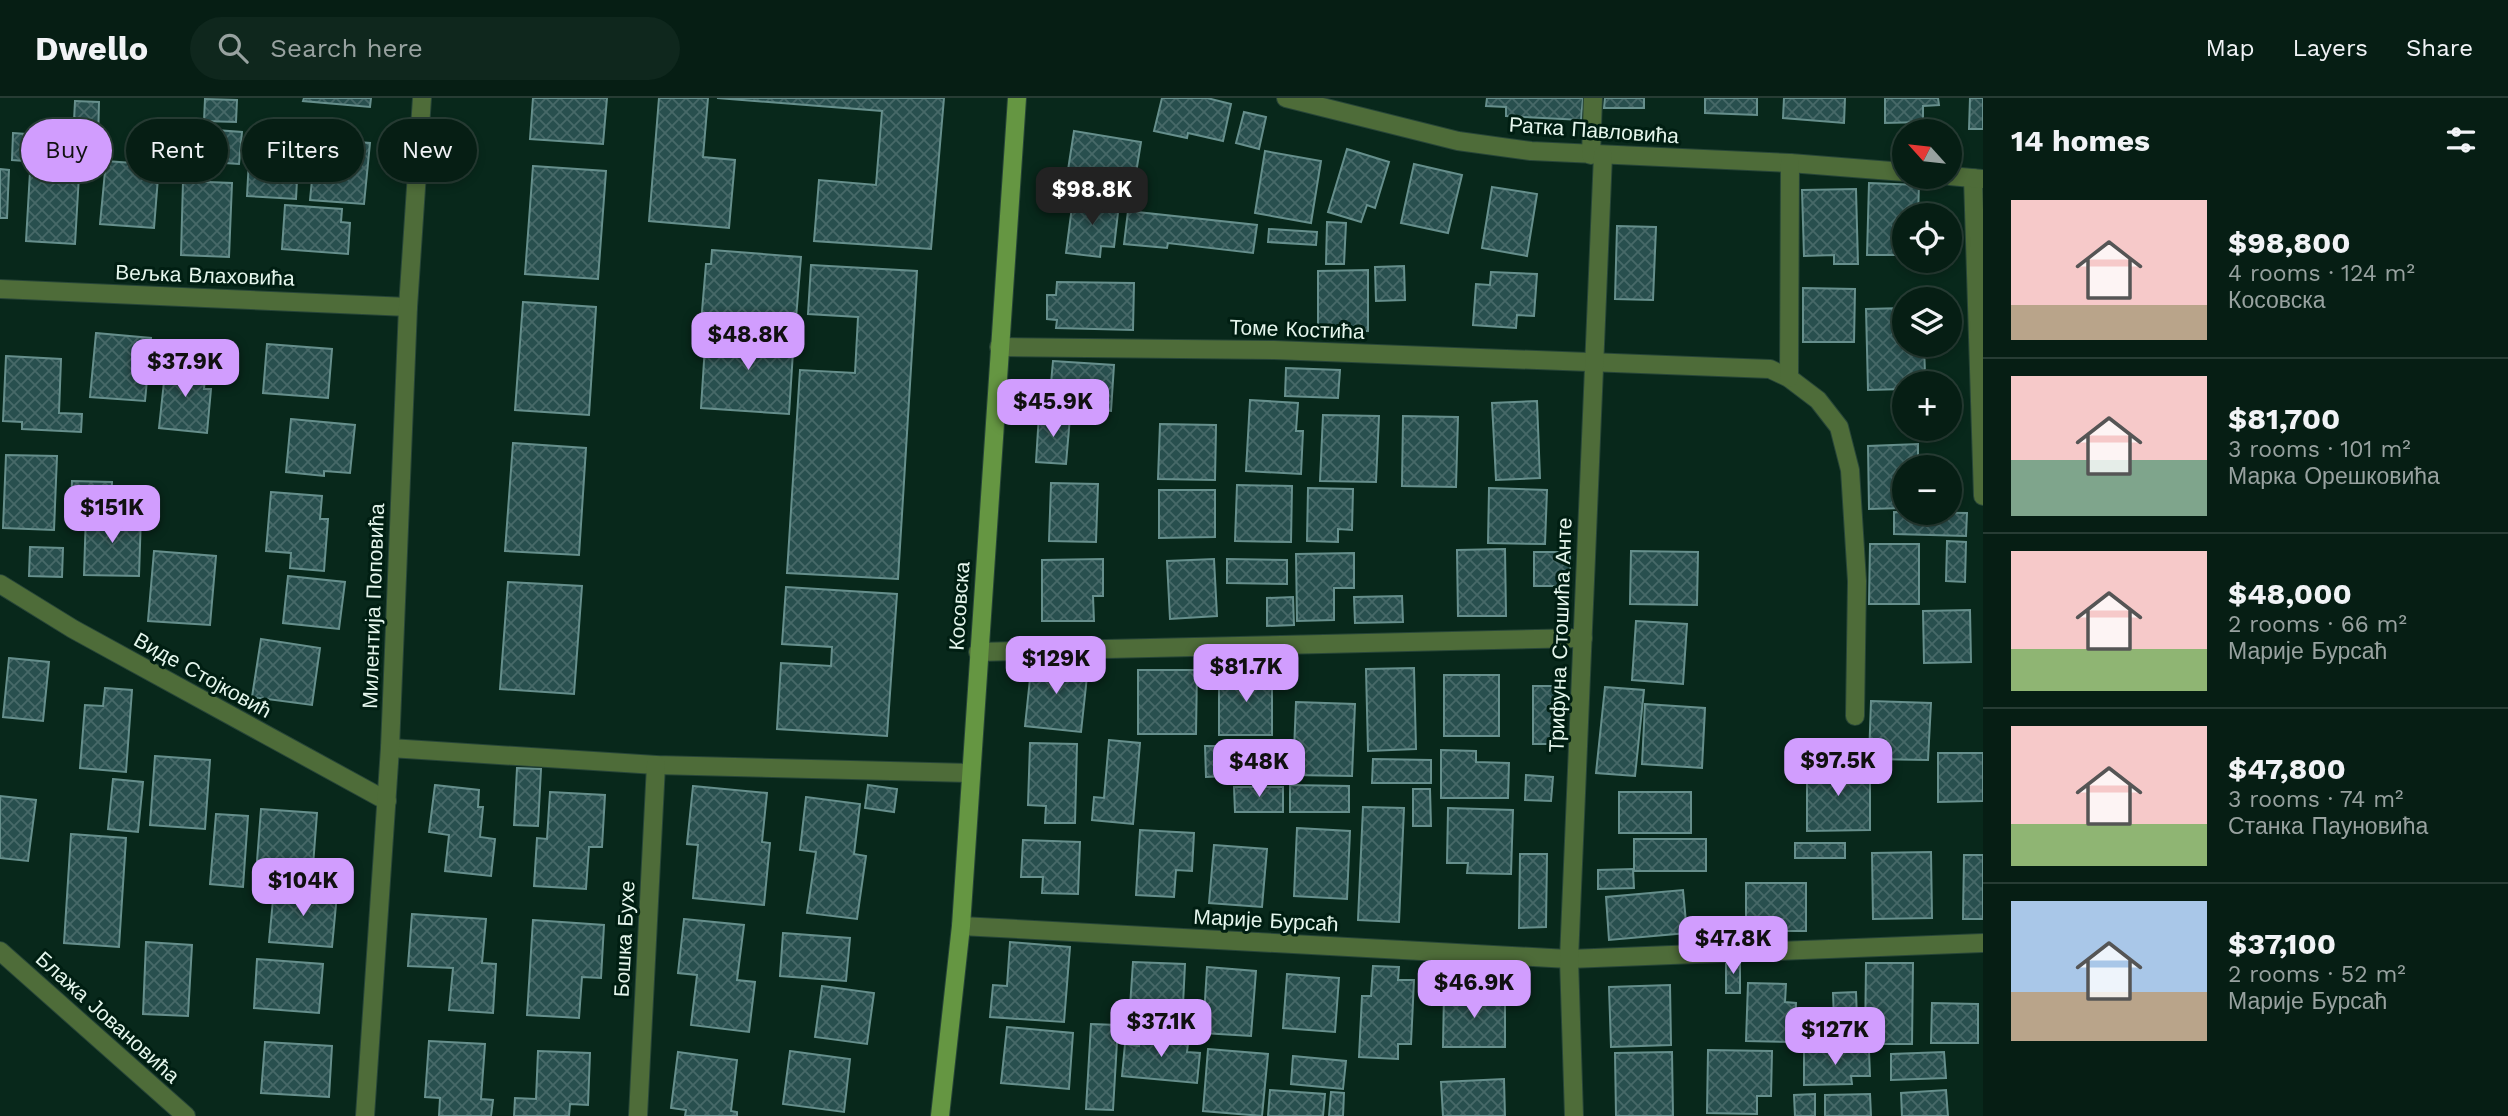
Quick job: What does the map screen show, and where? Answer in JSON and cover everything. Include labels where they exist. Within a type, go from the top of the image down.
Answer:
[{"type":"street","name":"Милентија Поповића","points":[[365,1116],[390,748],[408,307],[422,98]]},
{"type":"street","name":"Косовска","points":[[940,1116],[961,926],[1017,98]]},
{"type":"street","name":"Ратка Павловића","points":[[1286,98],[1458,141],[1531,151],[1790,163],[1892,171]]},
{"type":"street","name":"Трифуна Стошића Анте","points":[[1574,1116],[1569,959],[1593,363],[1597,155],[1593,98]]},
{"type":"street","points":[[1790,163],[1789,378],[1818,400],[1839,427],[1850,470],[1857,581],[1855,716]]},
{"type":"street","points":[[1978,178],[1983,496]]},
{"type":"street","name":"Вељка Влаховића","points":[[0,289],[408,307]]},
{"type":"street","name":"Томе Костића","points":[[999,347],[1274,350],[1770,369],[1789,378]]},
{"type":"street","name":"Виде Стојковић","points":[[0,584],[73,629],[387,801]]},
{"type":"street","points":[[978,652],[1583,638]]},
{"type":"street","points":[[390,748],[656,765],[970,773]]},
{"type":"street","name":"Бошка Бухе","points":[[638,1116],[656,765]]},
{"type":"street","name":"Марије Бурсаћ","points":[[961,926],[1569,959],[1983,943]]},
{"type":"street","name":"Блажа Јовановића","points":[[0,951],[186,1116]]},
{"type":"building","points":[[304,98],[371,98],[370,107],[303,101]]},
{"type":"building","points":[[533,98],[607,98],[603,144],[530,139]]},
{"type":"building","points":[[659,98],[708,98],[703,157],[735,160],[729,228],[649,221]]},
{"type":"building","points":[[717,98],[944,98],[931,249],[814,241],[819,180],[876,185],[882,111]]},
{"type":"building","points":[[1162,98],[1207,98],[1231,104],[1223,141],[1188,133],[1187,138],[1154,131]]},
{"type":"building","points":[[1487,98],[1583,98],[1581,120],[1506,116],[1506,107],[1486,106]]},
{"type":"building","points":[[1605,98],[1644,98],[1644,108],[1604,108]]},
{"type":"building","points":[[1705,98],[1757,98],[1757,115],[1705,113]]},
{"type":"building","points":[[1784,98],[1845,98],[1844,123],[1783,118]]},
{"type":"building","points":[[1885,98],[1938,98],[1939,105],[1923,106],[1923,119],[1892,119],[1892,123],[1885,123]]},
{"type":"building","points":[[1970,98],[1983,98],[1983,129],[1969,129]]},
{"type":"building","points":[[205,99],[237,100],[236,122],[228,122],[228,119],[204,119]]},
{"type":"building","points":[[75,101],[99,102],[99,119],[74,119]]},
{"type":"building","points":[[1244,112],[1266,117],[1259,149],[1236,143]]},
{"type":"building","points":[[228,131],[242,132],[239,164],[228,163]]},
{"type":"building","points":[[1074,131],[1141,142],[1131,204],[1085,196],[1087,186],[1066,183]]},
{"type":"building","points":[[13,133],[21,134],[21,161],[12,160]]},
{"type":"building","points":[[364,143],[370,143],[364,204],[310,200],[312,182],[364,182]]},
{"type":"building","points":[[1347,149],[1389,162],[1375,208],[1367,205],[1361,222],[1328,212]]},
{"type":"building","points":[[1265,151],[1321,161],[1311,223],[1255,213]]},
{"type":"building","points":[[112,161],[126,163],[126,182],[158,182],[154,228],[100,224],[104,182],[112,182]]},
{"type":"building","points":[[1414,164],[1462,175],[1448,233],[1401,223]]},
{"type":"building","points":[[533,166],[606,171],[598,279],[525,274]]},
{"type":"building","points":[[0,169],[9,170],[7,218],[0,218]]},
{"type":"building","points":[[29,182],[79,182],[75,244],[26,241]]},
{"type":"building","points":[[183,182],[232,183],[229,257],[181,255]]},
{"type":"building","points":[[248,182],[297,182],[296,199],[247,196]]},
{"type":"building","points":[[1869,183],[1892,184],[1892,189],[1919,189],[1918,203],[1892,203],[1892,255],[1867,255]]},
{"type":"building","points":[[1492,187],[1537,194],[1527,256],[1482,248]]},
{"type":"building","points":[[1856,189],[1858,264],[1834,264],[1834,255],[1804,256],[1802,190]]},
{"type":"building","points":[[1073,199],[1119,204],[1114,247],[1101,246],[1100,257],[1066,253]]},
{"type":"building","points":[[285,205],[342,209],[341,222],[350,223],[348,254],[282,249]]},
{"type":"building","points":[[1128,211],[1257,225],[1253,253],[1168,243],[1167,248],[1124,244]]},
{"type":"building","points":[[1327,222],[1346,223],[1344,264],[1326,264]]},
{"type":"building","points":[[1617,226],[1656,227],[1653,300],[1615,299]]},
{"type":"building","points":[[1269,229],[1317,232],[1316,245],[1268,242]]},
{"type":"building","points":[[712,250],[801,257],[795,331],[701,323],[706,264],[711,264]]},
{"type":"building","points":[[811,265],[917,271],[898,579],[787,573],[800,370],[855,373],[858,317],[808,314]]},
{"type":"building","points":[[1404,266],[1405,300],[1376,301],[1375,267]]},
{"type":"building","points":[[1368,270],[1368,331],[1318,331],[1318,271]]},
{"type":"building","points":[[1491,272],[1537,274],[1534,316],[1517,315],[1516,328],[1473,325],[1476,284],[1490,285]]},
{"type":"building","points":[[1057,282],[1134,283],[1133,330],[1056,328],[1057,320],[1047,319],[1047,295],[1056,295]]},
{"type":"building","points":[[1803,288],[1855,289],[1854,342],[1803,342]]},
{"type":"building","points":[[523,302],[596,307],[589,415],[515,410]]},
{"type":"building","points":[[1892,308],[1892,357],[1924,357],[1925,371],[1892,371],[1892,389],[1868,390],[1866,309]]},
{"type":"building","points":[[706,330],[794,336],[789,414],[701,408]]},
{"type":"building","points":[[96,333],[151,338],[145,401],[90,397]]},
{"type":"building","points":[[267,344],[332,349],[328,398],[263,393]]},
{"type":"building","points":[[6,356],[61,359],[59,413],[82,414],[81,432],[22,429],[22,422],[3,421]]},
{"type":"building","points":[[1053,361],[1114,365],[1111,411],[1049,406]]},
{"type":"building","points":[[166,363],[206,367],[204,389],[211,389],[207,433],[159,428]]},
{"type":"building","points":[[1286,368],[1340,370],[1338,398],[1285,396]]},
{"type":"building","points":[[1250,400],[1298,403],[1296,431],[1303,431],[1301,474],[1246,471]]},
{"type":"building","points":[[1537,401],[1540,478],[1496,480],[1492,403]]},
{"type":"building","points":[[1039,414],[1070,417],[1066,464],[1036,462]]},
{"type":"building","points":[[1323,415],[1379,416],[1376,482],[1320,481]]},
{"type":"building","points":[[1403,416],[1458,417],[1456,487],[1402,486]]},
{"type":"building","points":[[291,419],[355,425],[350,473],[324,471],[324,476],[286,472]]},
{"type":"building","points":[[1160,424],[1216,425],[1215,480],[1158,479]]},
{"type":"building","points":[[513,443],[586,448],[579,555],[505,551]]},
{"type":"building","points":[[1918,444],[1918,455],[1892,455],[1892,508],[1869,509],[1868,446]]},
{"type":"building","points":[[6,455],[57,456],[54,530],[3,528]]},
{"type":"building","points":[[72,481],[112,482],[111,505],[71,504]]},
{"type":"building","points":[[1051,483],[1098,484],[1096,542],[1049,541]]},
{"type":"building","points":[[1237,485],[1292,486],[1291,542],[1235,541]]},
{"type":"building","points":[[1308,488],[1353,489],[1352,530],[1338,529],[1338,542],[1307,541]]},
{"type":"building","points":[[1489,488],[1547,490],[1545,544],[1488,543]]},
{"type":"building","points":[[1159,490],[1215,490],[1215,537],[1159,538]]},
{"type":"building","points":[[271,492],[322,496],[320,519],[328,519],[324,571],[290,568],[291,553],[266,551]]},
{"type":"building","points":[[86,513],[141,515],[139,576],[84,575]]},
{"type":"building","points":[[1962,513],[1967,513],[1966,536],[1894,534],[1894,525],[1962,525]]},
{"type":"building","points":[[1947,541],[1966,542],[1965,582],[1946,581]]},
{"type":"building","points":[[1870,544],[1919,544],[1919,604],[1869,604]]},
{"type":"building","points":[[30,547],[63,548],[62,577],[29,576]]},
{"type":"building","points":[[1505,549],[1506,616],[1458,616],[1457,550]]},
{"type":"building","points":[[154,551],[216,556],[210,625],[148,621]]},
{"type":"building","points":[[1631,551],[1698,552],[1697,605],[1630,604]]},
{"type":"building","points":[[1534,552],[1570,552],[1570,586],[1534,586]]},
{"type":"building","points":[[1354,553],[1354,588],[1334,588],[1334,620],[1297,621],[1296,554]]},
{"type":"building","points":[[1103,559],[1103,596],[1093,596],[1094,621],[1042,621],[1042,560]]},
{"type":"building","points":[[1214,559],[1217,616],[1170,619],[1167,561]]},
{"type":"building","points":[[1227,559],[1287,560],[1287,584],[1227,583]]},
{"type":"building","points":[[288,576],[345,582],[339,629],[283,623]]},
{"type":"building","points":[[508,582],[582,586],[574,694],[500,689]]},
{"type":"building","points":[[786,587],[897,594],[887,736],[777,729],[781,663],[831,666],[832,647],[782,644]]},
{"type":"building","points":[[1402,596],[1403,622],[1355,623],[1354,597]]},
{"type":"building","points":[[1293,597],[1294,625],[1267,626],[1267,598]]},
{"type":"building","points":[[1970,610],[1971,662],[1924,663],[1923,611]]},
{"type":"building","points":[[1636,621],[1687,624],[1683,684],[1632,680]]},
{"type":"building","points":[[261,639],[320,648],[312,705],[252,697]]},
{"type":"building","points":[[9,658],[49,662],[43,721],[3,717]]},
{"type":"building","points":[[1032,660],[1088,667],[1081,732],[1025,726]]},
{"type":"building","points":[[1414,668],[1416,749],[1368,751],[1366,669]]},
{"type":"building","points":[[1138,670],[1197,670],[1196,734],[1138,734]]},
{"type":"building","points":[[1219,674],[1272,674],[1272,735],[1219,735]]},
{"type":"building","points":[[1444,675],[1499,675],[1499,736],[1444,736]]},
{"type":"building","points":[[1533,686],[1555,686],[1555,744],[1533,744]]},
{"type":"building","points":[[1605,687],[1644,690],[1635,776],[1596,773]]},
{"type":"building","points":[[105,688],[132,690],[126,772],[80,768],[85,705],[103,706]]},
{"type":"building","points":[[1871,701],[1931,703],[1928,760],[1869,759]]},
{"type":"building","points":[[1296,702],[1355,704],[1352,776],[1293,775]]},
{"type":"building","points":[[1645,704],[1705,708],[1702,768],[1642,764]]},
{"type":"building","points":[[1109,740],[1140,743],[1133,824],[1092,820],[1094,797],[1104,798]]},
{"type":"building","points":[[1030,743],[1077,744],[1075,823],[1045,823],[1046,806],[1028,805]]},
{"type":"building","points":[[1205,746],[1231,746],[1231,776],[1206,777]]},
{"type":"building","points":[[1441,750],[1476,751],[1476,762],[1509,763],[1508,798],[1441,798]]},
{"type":"building","points":[[1938,753],[1983,753],[1983,801],[1938,802]]},
{"type":"building","points":[[155,756],[210,760],[205,829],[150,825]]},
{"type":"building","points":[[1373,759],[1431,760],[1431,783],[1372,783]]},
{"type":"building","points":[[1807,765],[1870,765],[1870,830],[1807,831]]},
{"type":"building","points":[[517,768],[541,769],[538,826],[514,825]]},
{"type":"building","points":[[1526,775],[1553,777],[1551,801],[1525,800]]},
{"type":"building","points":[[113,779],[143,782],[138,832],[108,829]]},
{"type":"building","points":[[435,785],[479,790],[478,807],[483,807],[480,837],[495,839],[491,876],[445,871],[449,835],[429,832]]},
{"type":"building","points":[[868,785],[897,789],[894,812],[865,808]]},
{"type":"building","points":[[1290,785],[1349,786],[1349,812],[1290,812]]},
{"type":"building","points":[[693,786],[767,793],[762,842],[770,843],[764,905],[693,898],[698,845],[687,844]]},
{"type":"building","points":[[1234,787],[1283,787],[1283,812],[1235,812]]},
{"type":"building","points":[[1413,789],[1430,789],[1431,826],[1413,826]]},
{"type":"building","points":[[550,792],[605,795],[602,847],[589,847],[586,889],[534,886],[537,838],[547,839]]},
{"type":"building","points":[[1619,792],[1691,792],[1691,833],[1619,833]]},
{"type":"building","points":[[0,796],[36,800],[28,861],[0,858]]},
{"type":"building","points":[[806,797],[860,804],[854,854],[866,856],[857,919],[807,913],[816,852],[800,850]]},
{"type":"building","points":[[1363,807],[1404,808],[1399,922],[1358,920]]},
{"type":"building","points":[[1448,808],[1513,810],[1511,874],[1467,873],[1468,863],[1447,863]]},
{"type":"building","points":[[261,809],[317,813],[313,866],[257,861]]},
{"type":"building","points":[[216,814],[248,816],[243,887],[210,884]]},
{"type":"building","points":[[1297,828],[1350,831],[1347,899],[1294,896]]},
{"type":"building","points":[[1140,830],[1194,833],[1192,871],[1176,870],[1174,897],[1136,895]]},
{"type":"building","points":[[71,834],[126,838],[119,947],[64,943]]},
{"type":"building","points":[[1634,839],[1706,839],[1706,871],[1634,871]]},
{"type":"building","points":[[1023,840],[1080,842],[1078,894],[1042,893],[1043,877],[1021,877]]},
{"type":"building","points":[[1795,843],[1845,843],[1845,858],[1795,858]]},
{"type":"building","points":[[1214,845],[1267,849],[1262,907],[1209,903]]},
{"type":"building","points":[[1931,852],[1932,918],[1873,919],[1872,853]]},
{"type":"building","points":[[1520,854],[1547,854],[1546,927],[1519,928]]},
{"type":"building","points":[[1964,855],[1983,855],[1983,919],[1963,919]]},
{"type":"building","points":[[1633,869],[1634,888],[1598,889],[1598,870]]},
{"type":"building","points":[[1746,883],[1806,883],[1806,931],[1746,931]]},
{"type":"building","points":[[274,889],[337,894],[332,947],[269,942]]},
{"type":"building","points":[[1683,890],[1687,933],[1609,940],[1606,897]]},
{"type":"building","points":[[412,914],[486,919],[482,963],[496,964],[493,1013],[449,1010],[453,968],[408,966]]},
{"type":"building","points":[[684,919],[744,925],[737,980],[755,982],[749,1032],[691,1025],[697,975],[678,973]]},
{"type":"building","points":[[533,920],[604,925],[601,978],[582,977],[579,1018],[527,1015]]},
{"type":"building","points":[[783,933],[850,938],[846,981],[780,976]]},
{"type":"building","points":[[146,942],[192,945],[188,1016],[143,1014]]},
{"type":"building","points":[[1010,942],[1070,947],[1064,1022],[990,1017],[993,985],[1007,986]]},
{"type":"building","points":[[257,959],[323,964],[319,1013],[254,1008]]},
{"type":"building","points":[[1726,960],[1740,960],[1740,993],[1726,993]]},
{"type":"building","points":[[1133,962],[1185,964],[1182,1025],[1129,1022]]},
{"type":"building","points":[[1866,963],[1913,963],[1912,1044],[1865,1044]]},
{"type":"building","points":[[1373,966],[1399,967],[1398,980],[1414,980],[1411,1044],[1398,1044],[1398,1059],[1359,1057],[1362,996],[1371,996]]},
{"type":"building","points":[[1207,967],[1256,971],[1251,1036],[1203,1033]]},
{"type":"building","points":[[1287,974],[1339,978],[1335,1032],[1283,1028]]},
{"type":"building","points":[[1748,983],[1786,984],[1785,1002],[1796,1003],[1795,1042],[1746,1041]]},
{"type":"building","points":[[1670,985],[1671,1045],[1611,1047],[1609,987]]},
{"type":"building","points":[[822,986],[874,993],[867,1044],[815,1037]]},
{"type":"building","points":[[1444,992],[1505,992],[1505,1047],[1443,1047]]},
{"type":"building","points":[[1856,992],[1858,1044],[1835,1045],[1833,993]]},
{"type":"building","points":[[1932,1003],[1978,1004],[1978,1043],[1931,1043]]},
{"type":"building","points":[[1091,1024],[1118,1025],[1113,1110],[1086,1109]]},
{"type":"building","points":[[1007,1027],[1073,1033],[1069,1089],[1001,1083]]},
{"type":"building","points":[[1140,1032],[1189,1036],[1187,1052],[1200,1053],[1197,1083],[1122,1076],[1125,1044],[1139,1046]]},
{"type":"building","points":[[429,1041],[485,1044],[481,1099],[493,1100],[491,1116],[439,1116],[440,1098],[425,1097]]},
{"type":"building","points":[[265,1042],[332,1046],[329,1097],[261,1093]]},
{"type":"building","points":[[1208,1049],[1268,1054],[1262,1116],[1203,1111]]},
{"type":"building","points":[[1708,1050],[1772,1051],[1771,1096],[1757,1096],[1757,1114],[1707,1113]]},
{"type":"building","points":[[538,1051],[590,1053],[588,1105],[570,1104],[569,1116],[514,1116],[515,1098],[536,1099]]},
{"type":"building","points":[[790,1051],[850,1059],[844,1112],[783,1104]]},
{"type":"building","points":[[1869,1051],[1870,1076],[1851,1076],[1852,1084],[1804,1085],[1804,1052]]},
{"type":"building","points":[[678,1052],[737,1060],[731,1111],[737,1112],[737,1116],[685,1116],[686,1110],[671,1108]]},
{"type":"building","points":[[1672,1052],[1673,1116],[1616,1116],[1615,1053]]},
{"type":"building","points":[[1944,1052],[1946,1078],[1891,1080],[1891,1054]]},
{"type":"building","points":[[1293,1056],[1346,1061],[1343,1089],[1291,1084]]},
{"type":"building","points":[[1504,1079],[1505,1116],[1443,1116],[1441,1082]]},
{"type":"building","points":[[1270,1090],[1325,1094],[1323,1116],[1268,1116]]},
{"type":"building","points":[[1946,1090],[1948,1116],[1902,1116],[1901,1093]]},
{"type":"building","points":[[1331,1092],[1344,1093],[1343,1116],[1329,1116]]},
{"type":"building","points":[[1815,1094],[1815,1116],[1795,1116],[1794,1095]]},
{"type":"building","points":[[1870,1094],[1871,1116],[1825,1116],[1825,1095]]}]
